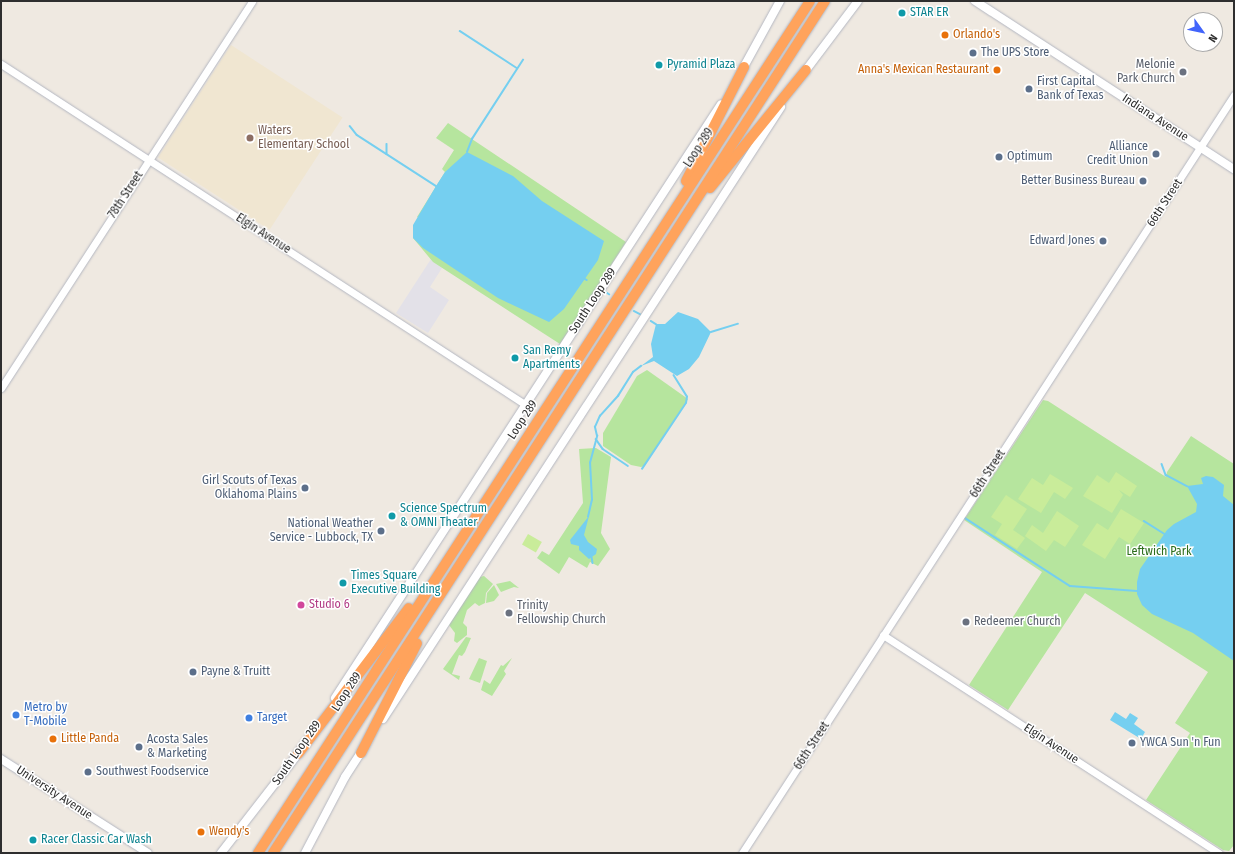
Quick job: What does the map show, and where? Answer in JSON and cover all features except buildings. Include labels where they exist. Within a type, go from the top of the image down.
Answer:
[{"type":"highway","name":"Loop 289","points":[[258,853],[810,1]]},
{"type":"highway","name":"Loop 289","points":[[273,853],[825,1]]},
{"type":"highway","points":[[625,286],[701,153],[744,67]]},
{"type":"highway","points":[[683,220],[806,70]]},
{"type":"highway","points":[[360,753],[380,711],[451,577]]},
{"type":"highway","points":[[298,754],[414,602],[432,583]]},
{"type":"main road","name":"South Loop 289","points":[[221,853],[298,754],[744,67],[780,1]]},
{"type":"main road","points":[[305,853],[360,753],[727,188],[806,70],[858,1]]},
{"type":"main road","name":"Indiana Avenue","points":[[975,1],[1234,169]]},
{"type":"main road","name":"University Avenue","points":[[1,759],[148,853]]},
{"type":"street","name":"78th Street","points":[[1,388],[252,1]]},
{"type":"street","name":"Elgin Avenue","points":[[1,64],[526,405]]},
{"type":"street","name":"66th Street","points":[[742,853],[1234,95]]},
{"type":"street","name":"Elgin Avenue","points":[[883,636],[1218,853]]},
{"type":"shaded area","name":"Waters Elementary School","points":[[231,45],[343,117],[270,230],[158,157]]},
{"type":"shaded area","points":[[431,259],[442,268],[430,287],[449,300],[428,333],[396,313]]},
{"type":"green space","points":[[448,123],[626,242],[560,344],[433,262],[413,238],[413,225],[418,227],[422,220],[417,217],[445,172],[442,169],[454,150],[436,138]]},
{"type":"green space","points":[[647,370],[688,399],[644,466],[641,467],[631,465],[603,446],[603,433],[637,376]]},
{"type":"green space","name":"Leftwich Park","points":[[1043,400],[1048,401],[1166,477],[1167,472],[1191,436],[1234,464],[1234,845],[1229,851],[1223,850],[1146,800],[1190,733],[1175,723],[1208,672],[1085,593],[1008,710],[969,685],[1042,572],[964,520]]},
{"type":"green space","points":[[596,448],[611,457],[601,533],[610,549],[598,566],[590,562],[587,568],[569,557],[559,574],[537,558],[542,551],[549,555],[583,503],[579,449]]},
{"type":"green space","points":[[1116,472],[1137,486],[1130,497],[1119,490],[1123,495],[1112,513],[1083,496],[1097,475],[1109,483]]},
{"type":"green space","points":[[1050,474],[1073,488],[1065,499],[1054,492],[1041,513],[1018,499],[1032,478],[1043,485]]},
{"type":"green space","points":[[1006,495],[1027,509],[1013,530],[1025,538],[1017,549],[995,535],[1002,524],[991,517]]},
{"type":"green space","points":[[1121,509],[1144,523],[1130,544],[1119,537],[1105,559],[1082,545],[1097,523],[1108,530]]},
{"type":"green space","points":[[1057,511],[1079,526],[1065,547],[1054,540],[1046,551],[1025,536],[1032,525],[1043,533]]},
{"type":"green space","points":[[528,534],[542,542],[536,552],[522,544]]},
{"type":"green space","points":[[484,576],[493,584],[486,593],[485,603],[479,606],[475,603],[467,610],[463,623],[467,627],[467,635],[457,643],[454,641],[455,633],[449,625],[480,577]]},
{"type":"green space","points":[[510,581],[519,588],[514,587],[501,592],[496,584]]},
{"type":"green space","points":[[494,585],[499,595],[494,601],[486,603],[487,593]]},
{"type":"green space","points":[[466,637],[471,638],[465,652],[462,656],[459,655],[452,674],[460,676],[459,680],[443,669]]},
{"type":"green space","points":[[479,658],[487,661],[480,683],[469,679]]},
{"type":"green space","points":[[512,658],[504,671],[506,674],[492,696],[481,690],[484,680],[490,684],[501,665],[503,666]]},
{"type":"water","points":[[467,152],[513,176],[542,201],[604,241],[598,260],[564,309],[549,322],[498,298],[423,248],[413,238],[413,225],[436,186],[445,172]]},
{"type":"water","points":[[678,312],[698,319],[711,332],[699,357],[689,369],[677,376],[654,361],[641,366],[653,357],[651,344],[656,324],[665,324]]},
{"type":"water","points":[[1206,476],[1213,477],[1224,485],[1223,496],[1234,505],[1234,661],[1193,633],[1152,614],[1142,605],[1137,594],[1137,582],[1140,569],[1167,530],[1174,524],[1196,512],[1197,504],[1187,486],[1203,484],[1201,478]]},
{"type":"water","points":[[589,516],[584,535],[588,542],[597,549],[596,554],[589,559],[579,550],[579,546],[571,544],[570,540]]},
{"type":"water","points":[[1115,712],[1126,719],[1130,713],[1138,718],[1134,724],[1145,732],[1141,739],[1110,720]]},
{"type":"waterway","points":[[460,31],[517,68]]},
{"type":"waterway","points":[[467,152],[472,139],[523,60]]},
{"type":"waterway","points":[[350,126],[357,135],[436,186]]},
{"type":"waterway","points":[[387,144],[387,154]]},
{"type":"waterway","points":[[634,311],[640,314]]},
{"type":"waterway","points":[[651,321],[656,324]]},
{"type":"waterway","points":[[711,332],[738,324]]},
{"type":"waterway","points":[[588,517],[592,500],[590,463],[597,436],[595,427],[600,416],[618,396],[633,372],[641,366]]},
{"type":"waterway","points":[[642,469],[686,403],[687,397],[674,376]]},
{"type":"waterway","points":[[596,439],[603,449],[628,466]]},
{"type":"waterway","points":[[1162,464],[1166,475],[1187,486]]},
{"type":"waterway","points":[[965,518],[1070,586],[1137,591]]},
{"type":"waterway","points":[[1144,521],[1165,534]]},
{"type":"waterway","points":[[592,557],[593,563]]},
{"type":"place","name":"STAR ER","points":[[902,13]]},
{"type":"place","name":"Orlando's","points":[[945,35]]},
{"type":"place","name":"The UPS Store","points":[[973,53]]},
{"type":"place","name":"Pyramid Plaza","points":[[659,65]]},
{"type":"place","name":"Anna's Mexican Restaurant","points":[[997,70]]},
{"type":"place","name":"Melonie Park Church","points":[[1183,72]]},
{"type":"place","name":"First Capital Bank of Texas","points":[[1029,89]]},
{"type":"place","name":"Waters Elementary School","points":[[250,138]]},
{"type":"place","name":"Alliance Credit Union","points":[[1156,154]]},
{"type":"place","name":"Optimum","points":[[999,157]]},
{"type":"place","name":"Better Business Bureau","points":[[1143,181]]},
{"type":"place","name":"Edward Jones","points":[[1103,241]]},
{"type":"place","name":"San Remy Apartments","points":[[515,358]]},
{"type":"place","name":"Girl Scouts of Texas Oklahoma Plains","points":[[305,488]]},
{"type":"place","name":"Science Spectrum & OMNI Theater","points":[[392,516]]},
{"type":"place","name":"National Weather Service - Lubbock, TX","points":[[381,531]]},
{"type":"place","name":"Times Square Executive Building","points":[[343,583]]},
{"type":"place","name":"Studio 6","points":[[301,605]]},
{"type":"place","name":"Trinity Fellowship Church","points":[[509,613]]},
{"type":"place","name":"Redeemer Church","points":[[966,622]]},
{"type":"place","name":"Payne & Truitt","points":[[193,672]]},
{"type":"place","name":"Metro by T-Mobile","points":[[16,715]]},
{"type":"place","name":"Target","points":[[249,718]]},
{"type":"place","name":"Little Panda","points":[[53,739]]},
{"type":"place","name":"YWCA Sun 'n Fun","points":[[1132,743]]},
{"type":"place","name":"Acosta Sales & Marketing","points":[[139,747]]},
{"type":"place","name":"Southwest Foodservice","points":[[88,772]]},
{"type":"place","name":"Wendy's","points":[[201,832]]},
{"type":"place","name":"Racer Classic Car Wash","points":[[33,840]]}]
